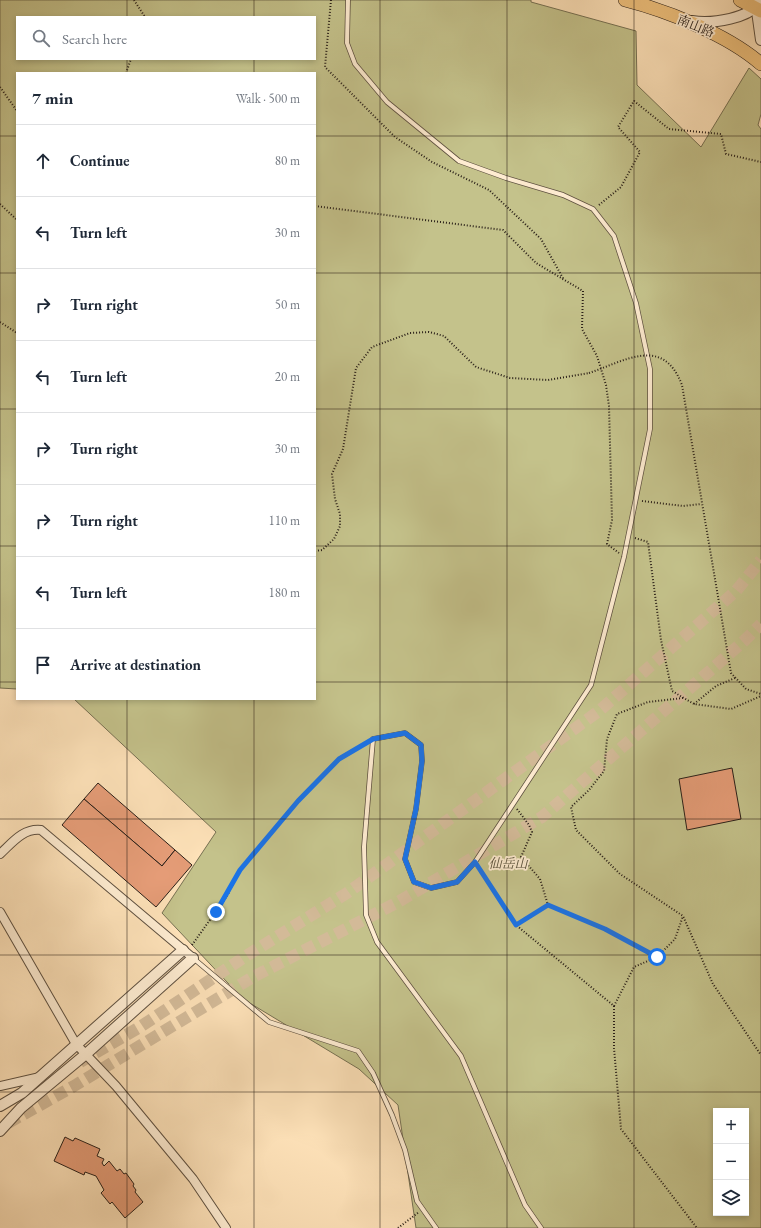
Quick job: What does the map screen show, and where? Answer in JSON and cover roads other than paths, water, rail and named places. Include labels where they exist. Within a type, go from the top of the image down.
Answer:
[{"type":"main road","name":"南山路","points":[[626,0],[682,20],[724,38],[751,55],[761,64]]},
{"type":"main road","points":[[740,0],[758,5]]},
{"type":"street","points":[[682,20],[711,22],[743,15],[758,5],[761,40]]},
{"type":"street","points":[[0,854],[24,833],[33,829],[41,830],[188,954]]},
{"type":"street","points":[[0,912],[76,1044],[116,1086],[193,1180],[226,1228]]},
{"type":"street","points":[[0,1106],[22,1093],[76,1044],[188,954]]},
{"type":"street","points":[[0,1131],[21,1108],[86,1054],[188,954]]},
{"type":"street","points":[[0,1086],[40,1077]]},
{"type":"lane","points":[[348,0],[346,43],[355,64],[387,102],[458,161],[506,178],[564,195],[593,210],[614,236],[636,303],[650,369],[650,429],[624,557],[591,685],[512,803],[475,862],[457,882],[431,888],[414,882],[405,859],[416,809],[422,761],[421,745],[405,733],[373,739],[364,847],[366,915],[377,942],[461,1056],[525,1205],[541,1228]]},
{"type":"lane","points":[[188,954],[269,1022],[358,1051],[373,1073],[392,1115],[405,1150],[417,1201],[436,1228]]},
{"type":"tunnel","points":[[80,1062],[140,1027],[246,956],[347,893],[599,711],[736,591],[761,560]]},
{"type":"tunnel","points":[[8,1123],[74,1086],[253,977],[398,902],[542,817],[744,641],[761,624]]},
{"type":"tunnel","points":[[18,1099],[52,1079]]},
{"type":"park label","name":"仙岳山","points":[[508,863]]}]
